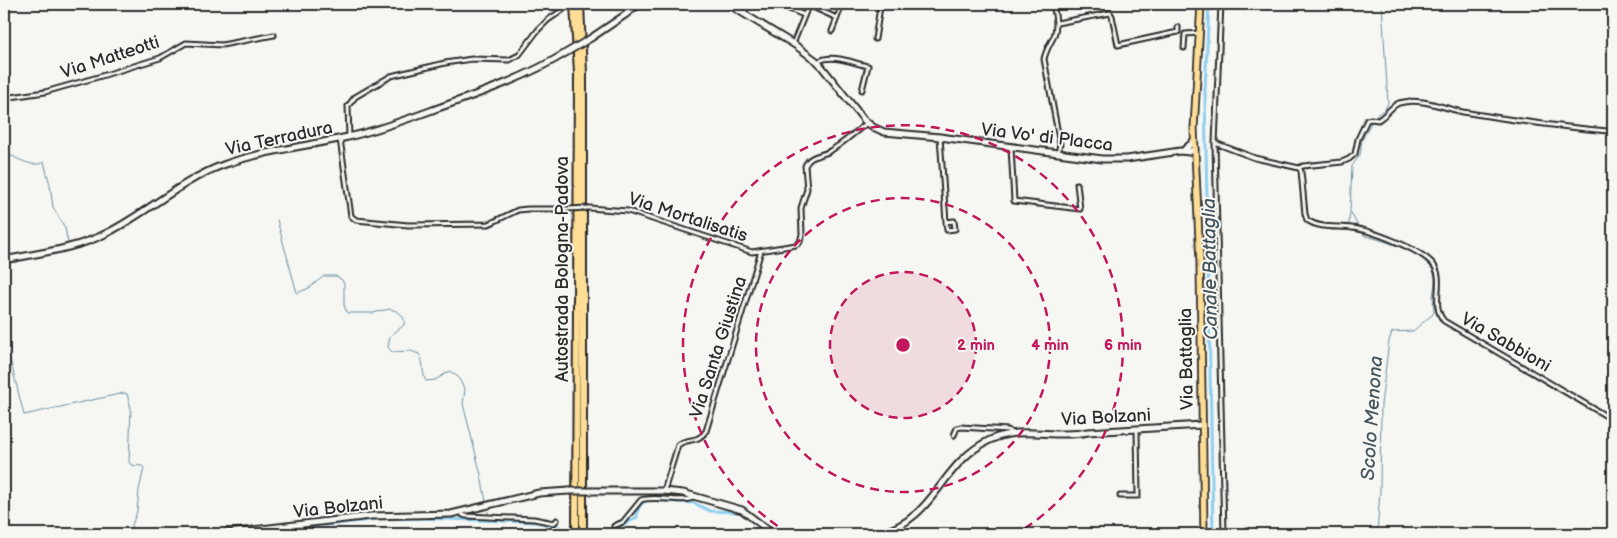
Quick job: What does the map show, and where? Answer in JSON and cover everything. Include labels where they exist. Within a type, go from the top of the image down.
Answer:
[{"type":"highway","name":"Autostrada Bologna-Padova","points":[[574,4],[578,73],[576,534]]},
{"type":"highway","name":"Autostrada Bologna-Padova","points":[[580,4],[583,73],[583,534]]},
{"type":"main road","name":"Via Battaglia","points":[[1201,4],[1195,105],[1195,149],[1200,261],[1204,534]]},
{"type":"street","points":[[350,137],[348,106],[355,97],[391,76],[445,62],[509,60],[519,55],[538,30],[564,9],[567,4]]},
{"type":"street","name":"Via Terradura","points":[[4,260],[76,244],[98,237],[122,225],[201,175],[222,165],[250,157],[350,137],[382,128],[486,91],[528,74],[569,51],[625,16],[639,4]]},
{"type":"street","name":"Via Vo' di Placca","points":[[728,4],[793,44],[818,62],[865,121],[884,132],[940,137],[1114,160],[1195,149]]},
{"type":"street","points":[[744,14],[748,4]]},
{"type":"street","points":[[777,4],[804,15]]},
{"type":"street","points":[[793,44],[808,4],[837,18]]},
{"type":"street","points":[[832,31],[842,4]]},
{"type":"street","points":[[875,39],[880,7],[878,4]]},
{"type":"street","points":[[1053,4],[1056,23],[1054,34],[1045,52],[1044,59],[1060,144],[1058,153]]},
{"type":"street","points":[[1221,4],[1215,143],[1224,534]]},
{"type":"street","points":[[1056,23],[1110,13],[1118,45],[1178,32],[1178,27]]},
{"type":"street","points":[[1184,48],[1185,34],[1200,33]]},
{"type":"street","name":"Via Matteotti","points":[[4,98],[46,92],[153,60],[186,43],[199,42],[217,46],[274,35]]},
{"type":"street","points":[[818,62],[826,57],[868,66],[862,90]]},
{"type":"street","points":[[1215,143],[1255,158],[1299,168],[1342,162],[1355,154],[1358,140],[1367,120],[1382,118],[1400,103],[1415,102],[1429,103],[1465,112],[1558,126],[1613,130]]},
{"type":"street","name":"Via Mortalisatis","points":[[340,139],[351,216],[356,220],[408,225],[489,224],[518,210],[528,208],[589,208],[628,211],[744,250],[761,252],[779,246],[796,245],[800,242],[802,234],[801,208],[807,189],[806,163],[812,158],[834,148],[865,121]]},
{"type":"street","points":[[940,137],[946,222]]},
{"type":"street","points":[[1195,140],[1183,151],[1190,154],[1196,162]]},
{"type":"street","points":[[1011,147],[1014,201],[1080,208],[1077,184]]},
{"type":"street","name":"Via Sabbioni","points":[[1299,168],[1304,214],[1307,220],[1329,227],[1346,227],[1362,230],[1405,246],[1422,255],[1432,262],[1438,272],[1439,316],[1449,325],[1613,420]]},
{"type":"street","name":"Via Santa Giustina","points":[[664,491],[678,445],[681,442],[698,439],[706,431],[761,252]]},
{"type":"street","name":"Via Bolzani","points":[[878,534],[898,527],[922,510],[955,465],[973,449],[991,439],[1028,432],[1076,435],[1088,432],[1202,425]]},
{"type":"street","name":"Via Bolzani","points":[[954,435],[957,428],[961,427],[1008,430],[1011,434]]},
{"type":"street","points":[[1120,496],[1138,496],[1137,430]]},
{"type":"street","name":"Via Bolzani","points":[[219,534],[371,516],[445,515],[539,493],[569,491],[664,491],[742,510],[768,530],[779,534]]},
{"type":"street","name":"Via Bolzani","points":[[614,526],[624,522],[641,500],[657,497],[690,500],[694,497]]},
{"type":"street","name":"Via Bolzani","points":[[461,512],[463,516],[554,523],[557,520]]},
{"type":"waterway","name":"Canale Battaglia","points":[[1209,4],[1205,91],[1213,534]]},
{"type":"waterway","name":"Scolo Menona","points":[[1374,117],[1385,109],[1388,103],[1382,4]]},
{"type":"waterway","points":[[4,90],[10,116],[4,124]]},
{"type":"waterway","name":"Scolo Menona","points":[[1359,228],[1350,211],[1352,166],[1360,155],[1362,140],[1372,121]]},
{"type":"waterway","points":[[4,152],[29,163],[39,164],[44,162],[53,207],[65,228],[68,243]]},
{"type":"waterway","points":[[1348,230],[1350,213]]},
{"type":"waterway","points":[[277,220],[297,293],[309,288],[324,276],[336,276],[344,284],[344,305],[347,313],[373,313],[389,309],[398,312],[404,318],[404,325],[390,336],[388,347],[392,352],[411,351],[419,354],[426,381],[435,380],[450,371],[458,377],[465,390],[463,404],[486,502]]},
{"type":"waterway","name":"Scolo Menona","points":[[1361,232],[1365,236],[1415,254],[1430,267],[1435,279],[1433,314],[1413,331],[1392,332],[1389,341],[1381,405],[1380,491],[1377,534]]},
{"type":"waterway","points":[[15,262],[69,250]]},
{"type":"waterway","points":[[4,335],[24,415],[124,393],[127,394],[131,408],[129,462],[131,465],[144,468],[131,534]]},
{"type":"waterway","points":[[586,531],[606,530],[625,524],[637,517],[639,507],[647,500],[694,503],[710,511],[740,512]]},
{"type":"waterway","points":[[487,509],[489,515],[547,518]]},
{"type":"waterway","points":[[246,534],[378,519],[415,518],[537,522],[575,531]]},
{"type":"waterway","points":[[323,530],[324,534]]}]
